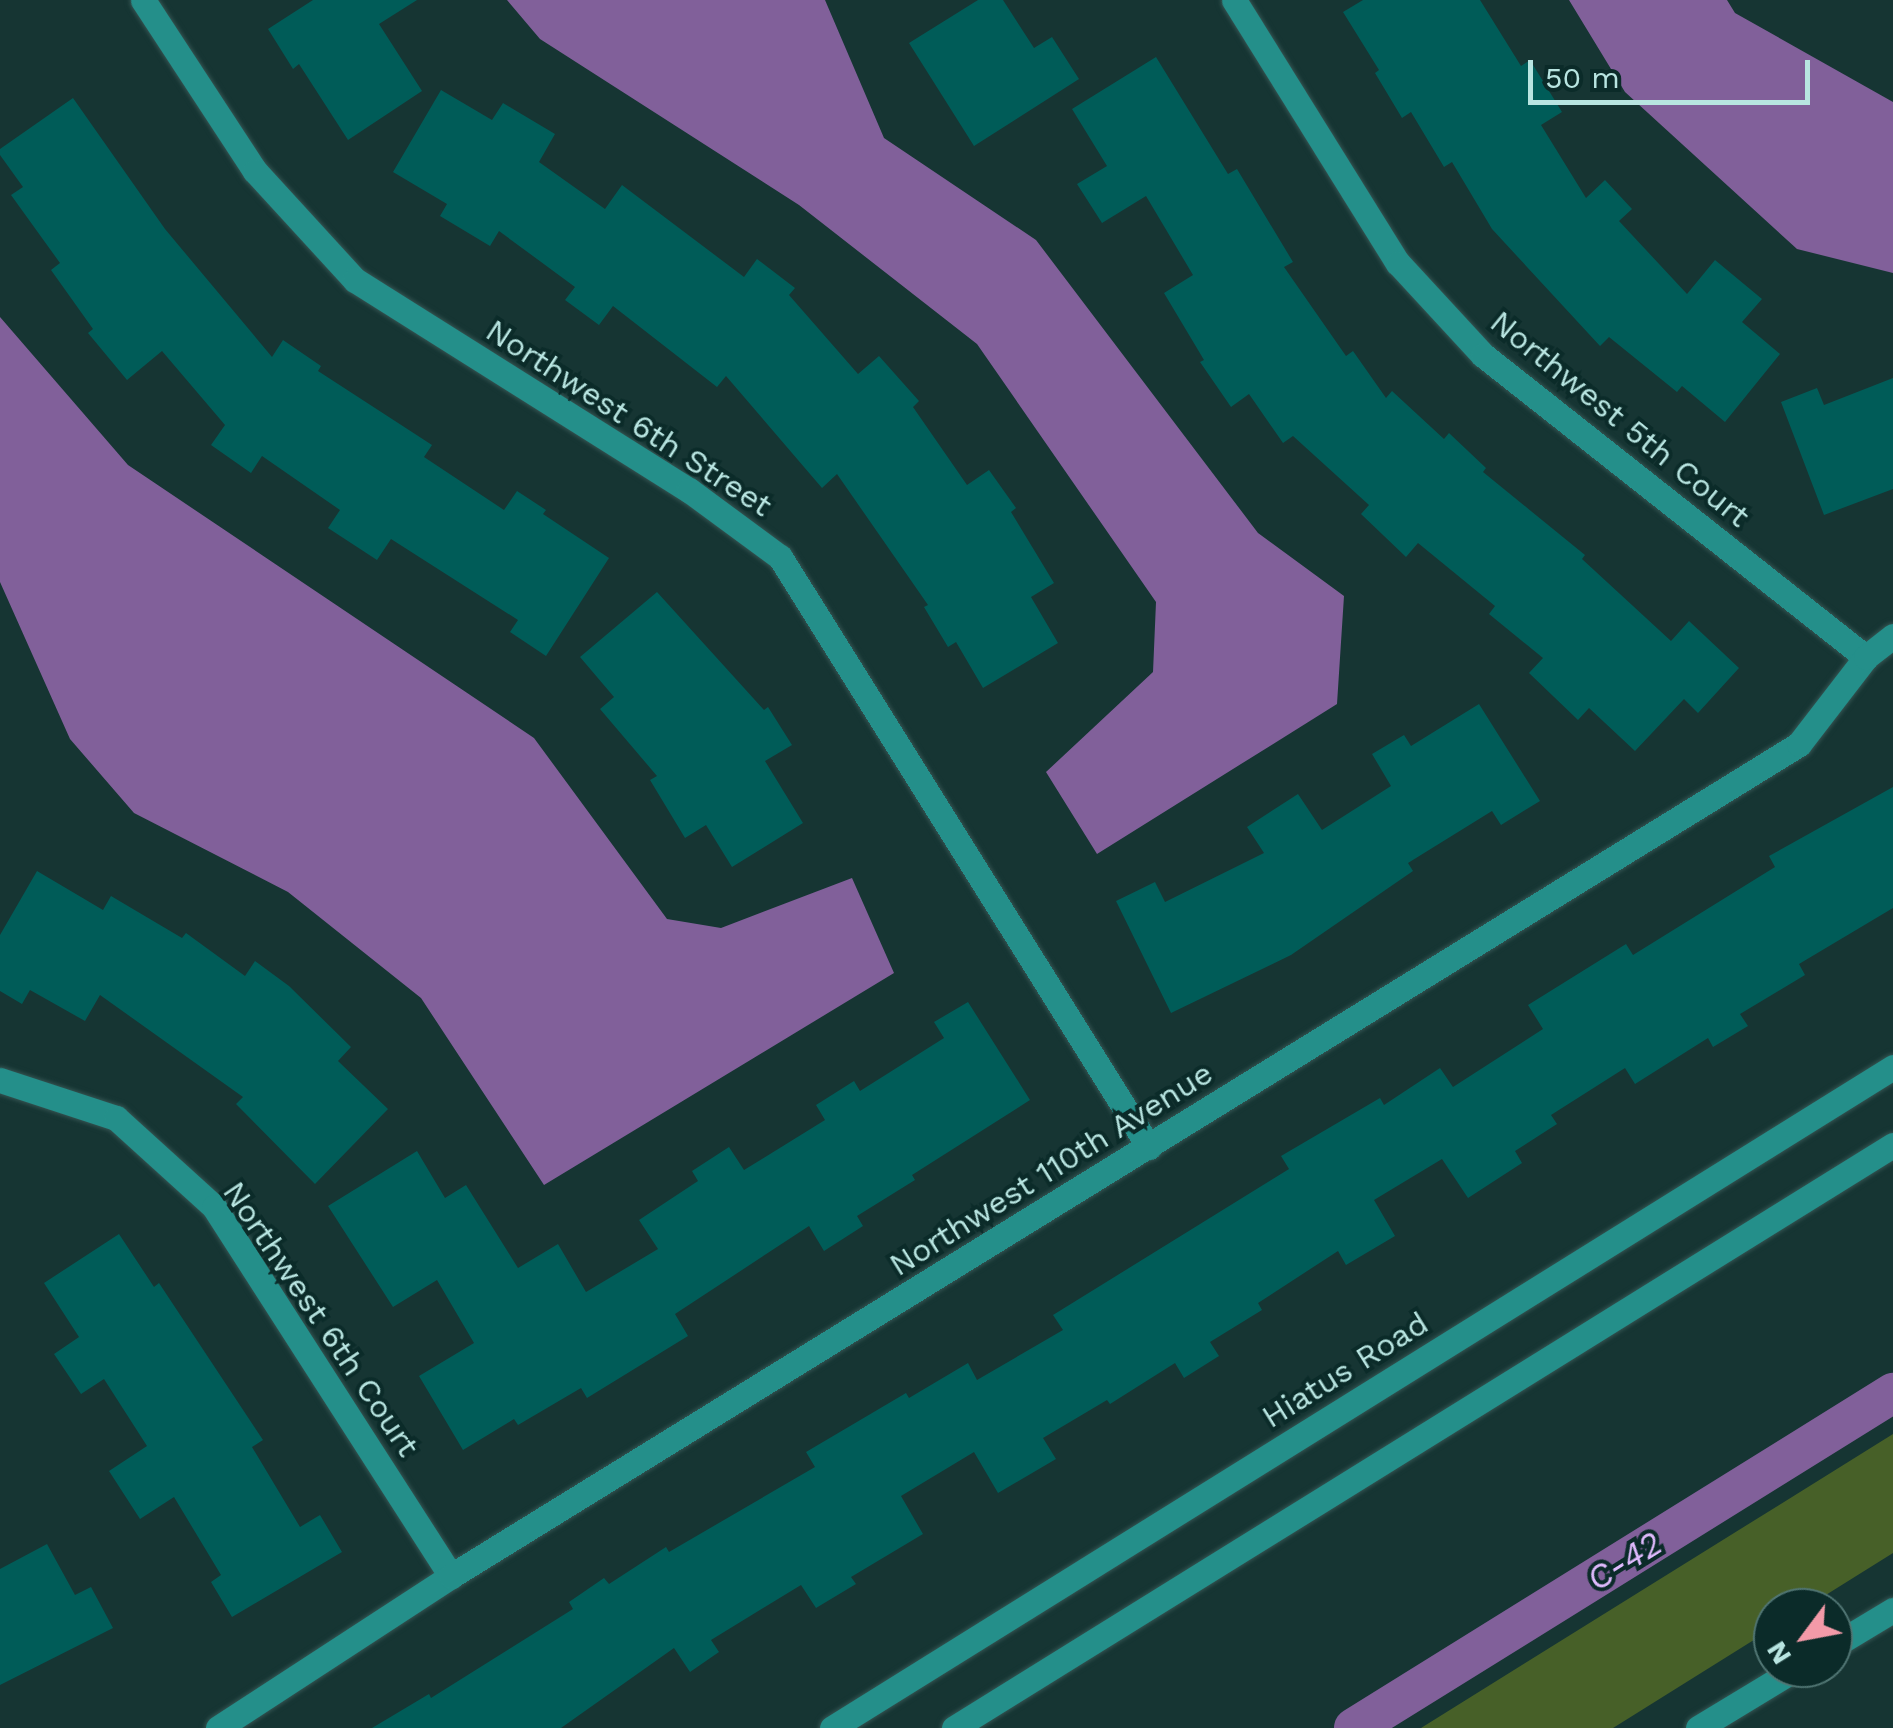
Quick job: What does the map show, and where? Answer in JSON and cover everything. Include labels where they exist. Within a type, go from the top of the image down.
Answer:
[{"type":"street","name":"Northwest 6th Street","points":[[143,0],[255,171],[355,280],[688,490],[780,557],[1149,1147]]},
{"type":"street","name":"Northwest 5th Court","points":[[1234,0],[1398,263],[1483,355],[1866,657]]},
{"type":"street","name":"Northwest 110th Avenue","points":[[218,1728],[452,1576],[1799,744],[1866,657],[1893,636]]},
{"type":"street","name":"Hiatus Road","points":[[832,1728],[1893,1068]]},
{"type":"street","name":"Northwest 6th Court","points":[[0,1080],[116,1118],[214,1207],[452,1576]]},
{"type":"street","points":[[954,1728],[1893,1145]]},
{"type":"street","points":[[1853,1634],[1893,1610]]},
{"type":"street","points":[[1698,1728],[1764,1688]]},
{"type":"green space","points":[[1893,1434],[1893,1553],[1837,1588],[1753,1588],[1753,1640],[1613,1728],[1421,1728]]},
{"type":"shaded area","points":[[507,0],[825,0],[884,138],[1036,240],[1258,533],[1344,596],[1337,704],[1097,854],[1046,772],[1153,672],[1156,602],[977,344],[799,205],[540,39]]},
{"type":"shaded area","points":[[1569,0],[1727,0],[1735,13],[1893,102],[1893,273],[1797,249],[1625,92]]},
{"type":"shaded area","points":[[0,317],[128,465],[534,738],[667,919],[721,928],[852,878],[894,973],[544,1185],[421,998],[288,892],[134,813],[70,739],[0,582]]},
{"type":"building","points":[[313,0],[417,0],[379,24],[422,91],[348,140],[299,64],[293,69],[268,29]]},
{"type":"building","points":[[978,0],[1003,0],[1034,48],[1052,37],[1079,79],[974,146],[909,43]]},
{"type":"building","points":[[1363,0],[1480,0],[1521,66],[1530,60],[1562,112],[1541,125],[1586,198],[1605,180],[1632,209],[1619,221],[1687,294],[1715,260],[1762,299],[1742,322],[1780,354],[1725,422],[1682,386],[1677,392],[1609,337],[1600,346],[1492,229],[1452,162],[1444,167],[1411,112],[1402,118],[1375,73],[1379,70],[1343,12]]},
{"type":"building","points":[[1156,57],[1228,174],[1237,169],[1293,262],[1284,267],[1346,356],[1353,351],[1386,398],[1392,391],[1444,439],[1449,433],[1486,468],[1483,472],[1585,555],[1582,559],[1671,641],[1689,621],[1739,668],[1698,713],[1684,699],[1635,751],[1589,708],[1578,720],[1529,673],[1543,658],[1489,614],[1495,606],[1418,543],[1406,557],[1361,514],[1369,505],[1293,436],[1283,443],[1249,394],[1231,407],[1200,362],[1204,360],[1164,293],[1193,275],[1146,196],[1102,223],[1077,184],[1107,166],[1072,109]]},
{"type":"building","points":[[441,90],[492,120],[503,103],[555,134],[539,162],[605,209],[622,185],[744,277],[757,259],[795,288],[789,295],[858,374],[879,356],[919,401],[913,407],[967,485],[989,470],[1016,508],[1011,512],[1054,583],[1031,597],[1058,643],[983,688],[956,642],[948,647],[924,607],[928,605],[837,474],[822,488],[726,376],[717,387],[613,306],[599,325],[565,300],[575,287],[499,231],[490,246],[440,216],[447,204],[393,172]]},
{"type":"building","points":[[73,98],[165,229],[272,357],[283,340],[321,366],[318,371],[432,445],[424,457],[504,510],[517,491],[546,510],[543,514],[609,558],[546,656],[510,632],[518,620],[391,539],[377,560],[328,528],[340,510],[262,456],[251,473],[211,445],[225,425],[162,351],[127,380],[88,333],[93,329],[51,270],[60,263],[11,195],[23,187],[0,155],[0,149]]},
{"type":"building","points":[[1893,378],[1893,489],[1824,515],[1781,402],[1817,388],[1824,405]]},
{"type":"building","points":[[657,592],[764,710],[768,707],[792,745],[765,761],[803,823],[732,867],[706,825],[685,838],[650,780],[657,776],[600,709],[614,697],[580,657]]},
{"type":"building","points":[[1479,704],[1540,801],[1501,825],[1492,811],[1408,863],[1413,871],[1291,955],[1171,1013],[1116,901],[1155,882],[1165,902],[1264,853],[1247,827],[1298,794],[1322,830],[1391,786],[1372,754],[1404,735],[1411,746]]},
{"type":"building","points":[[1893,787],[1893,908],[1799,964],[1805,975],[1740,1014],[1748,1026],[1713,1047],[1708,1038],[1635,1084],[1625,1068],[1551,1115],[1557,1124],[1515,1151],[1522,1163],[1468,1198],[1442,1159],[1374,1200],[1395,1236],[1346,1265],[1338,1251],[1258,1303],[1262,1310],[1210,1342],[1219,1356],[1184,1378],[1175,1363],[1110,1404],[1107,1400],[1043,1438],[1056,1459],[998,1493],[974,1452],[901,1496],[923,1534],[851,1577],[856,1584],[816,1608],[801,1585],[711,1640],[719,1652],[690,1672],[674,1648],[561,1728],[372,1728],[429,1694],[431,1698],[573,1609],[569,1602],[604,1578],[609,1584],[666,1547],[669,1552],[815,1467],[806,1452],[906,1393],[909,1398],[968,1363],[977,1380],[1063,1330],[1053,1315],[1289,1169],[1281,1156],[1380,1098],[1384,1105],[1440,1068],[1453,1087],[1543,1029],[1528,1005],[1626,944],[1633,955],[1775,867],[1769,856]]},
{"type":"building","points":[[37,871],[103,910],[111,896],[182,938],[186,933],[245,976],[255,961],[289,986],[351,1047],[338,1061],[388,1109],[315,1184],[236,1104],[243,1097],[100,995],[85,1021],[30,990],[22,1004],[0,991],[0,935]]},
{"type":"building","points":[[968,1002],[1030,1100],[912,1175],[915,1180],[857,1216],[863,1226],[824,1251],[809,1226],[675,1314],[688,1336],[587,1398],[581,1388],[518,1425],[514,1419],[463,1450],[419,1376],[474,1343],[437,1280],[393,1307],[328,1206],[417,1151],[445,1198],[466,1185],[518,1268],[558,1244],[586,1292],[658,1249],[639,1220],[698,1181],[692,1171],[729,1147],[744,1170],[825,1120],[816,1105],[854,1081],[860,1091],[944,1038],[934,1022]]},
{"type":"building","points":[[119,1234],[154,1287],[159,1283],[263,1440],[252,1447],[300,1527],[320,1515],[342,1552],[232,1617],[211,1582],[221,1575],[174,1497],[140,1519],[109,1471],[147,1446],[104,1379],[81,1394],[54,1354],[79,1337],[44,1283]]},
{"type":"building","points":[[47,1544],[75,1595],[91,1587],[113,1628],[0,1685],[0,1569]]},
{"type":"waterway","name":"C-42","points":[[1354,1728],[1893,1393]]}]
